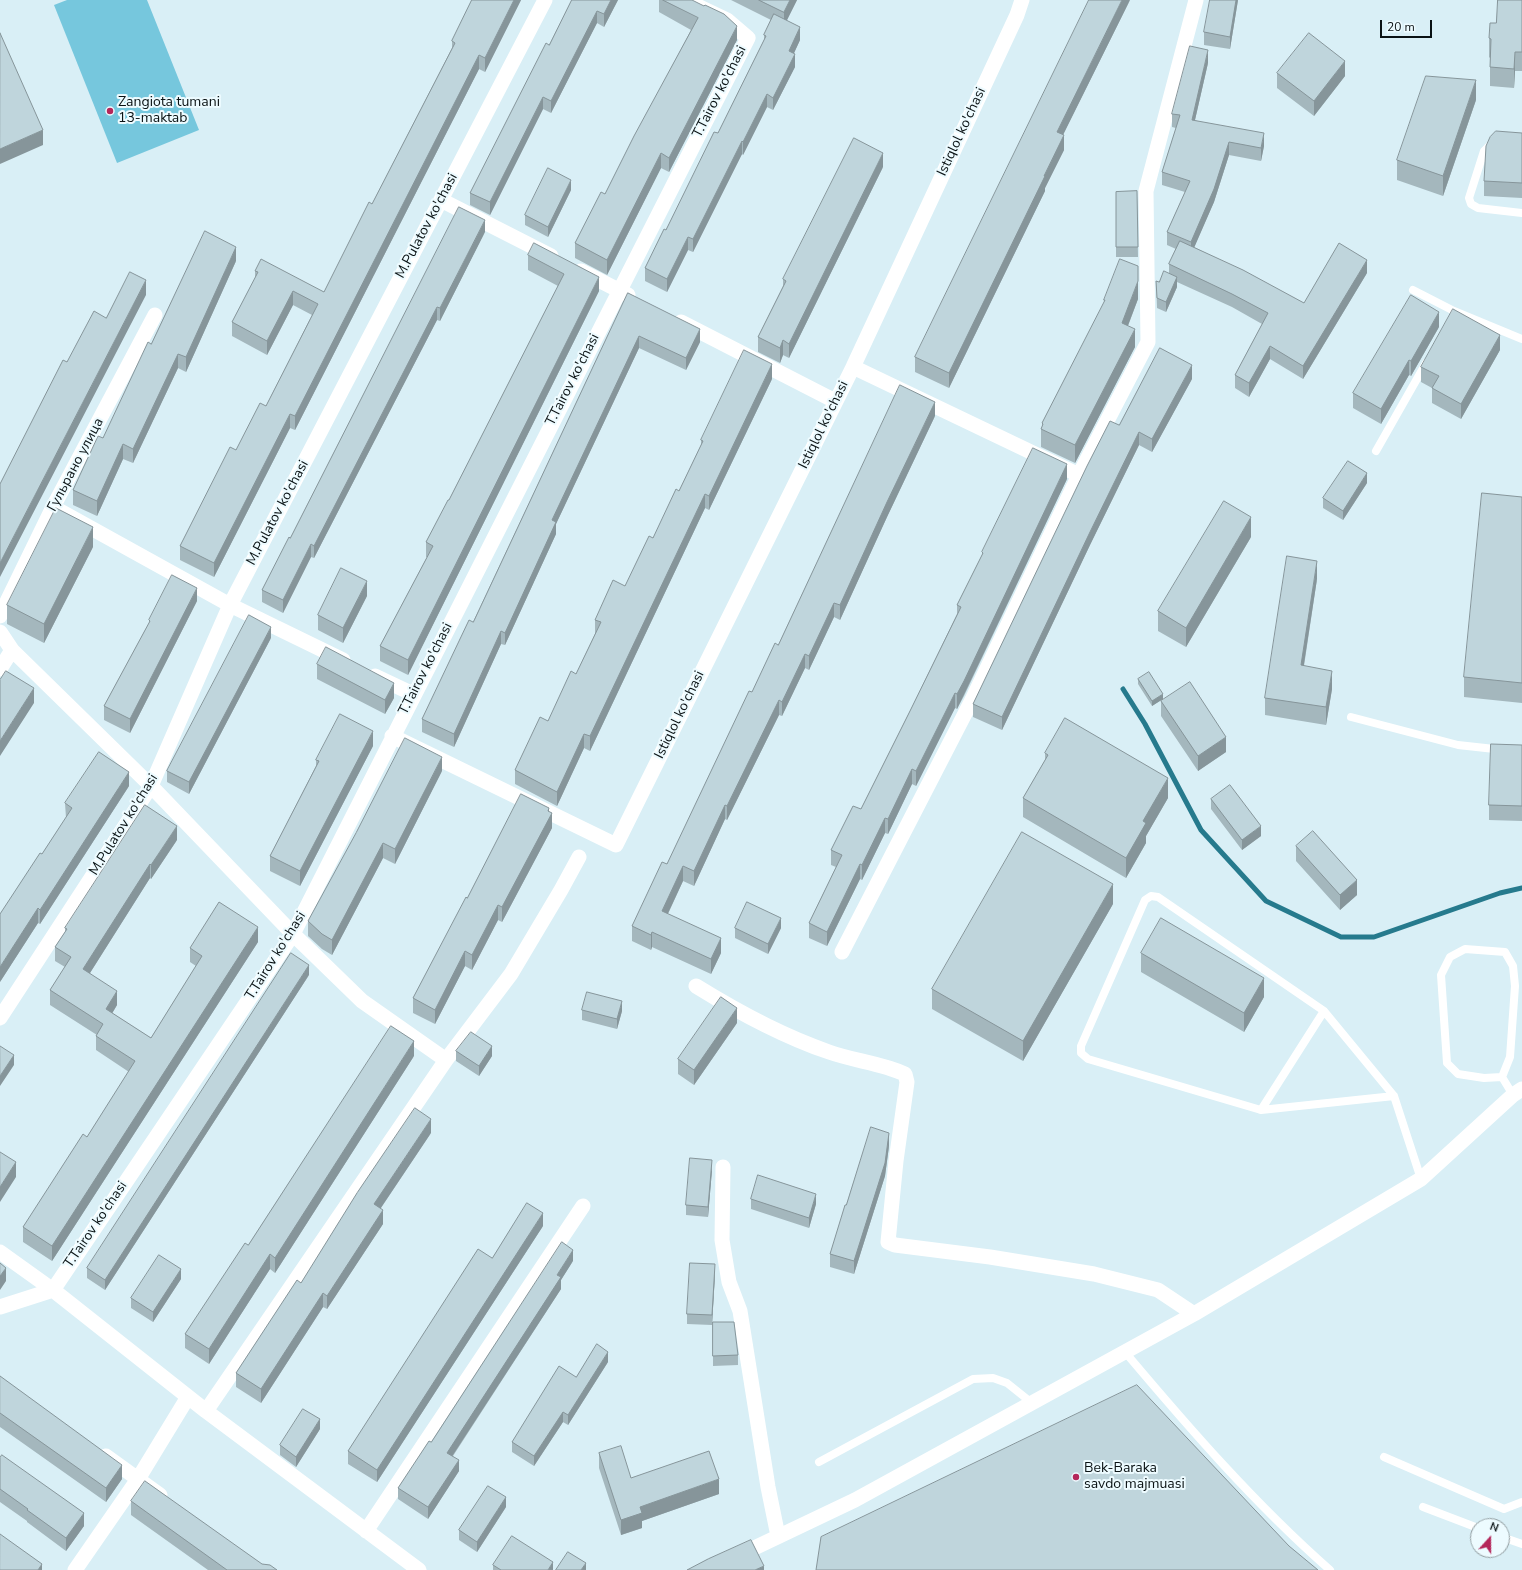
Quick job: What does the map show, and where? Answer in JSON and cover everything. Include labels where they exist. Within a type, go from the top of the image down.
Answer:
[{"type":"street","name":"M.Pulatov ko'chasi","points":[[0,1018],[151,786],[230,605],[545,0]]},
{"type":"street","name":"T.Tairov ko'chasi","points":[[53,1290],[293,934],[413,694],[748,38],[726,20],[685,0]]},
{"type":"street","name":"Istiqlol ko'chasi","points":[[392,736],[616,845],[853,367],[1014,22],[1022,0]]},
{"type":"street","points":[[842,952],[972,700],[1079,475],[1148,342],[1146,191],[1196,0]]},
{"type":"street","points":[[441,200],[640,301]]},
{"type":"street","name":"Гульрано улица","points":[[0,616],[53,508],[155,315]]},
{"type":"street","points":[[668,315],[835,401]]},
{"type":"street","points":[[853,367],[1079,475]]},
{"type":"street","points":[[53,508],[230,605],[413,694]]},
{"type":"street","points":[[0,632],[12,650],[151,786],[293,934],[362,1001],[446,1060]]},
{"type":"street","points":[[0,668],[12,650]]},
{"type":"street","points":[[206,1411],[446,1060],[511,974],[579,857]]},
{"type":"street","points":[[696,986],[730,1008],[771,1028],[829,1052],[905,1074],[907,1082],[888,1242],[895,1245],[990,1257],[1094,1274],[1158,1290],[1194,1314]]},
{"type":"street","points":[[708,1570],[855,1500],[1194,1314],[1421,1179],[1517,1092]]},
{"type":"street","points":[[723,1167],[722,1240],[729,1282],[740,1311],[768,1487],[778,1536]]},
{"type":"street","points":[[366,1531],[583,1206]]},
{"type":"street","points":[[0,1252],[53,1290],[206,1411],[419,1570]]},
{"type":"street","points":[[0,1307],[53,1290]]},
{"type":"street","points":[[75,1570],[138,1479],[188,1397]]},
{"type":"street","points":[[94,1447],[170,1502]]},
{"type":"lane","points":[[1498,138],[1490,143],[1484,151],[1469,198],[1471,204],[1478,208],[1522,213]]},
{"type":"lane","points":[[1413,290],[1452,315],[1522,339]]},
{"type":"lane","points":[[1376,451],[1431,353]]},
{"type":"lane","points":[[1351,717],[1458,745],[1522,752]]},
{"type":"lane","points":[[1394,1096],[1261,1110],[1088,1059],[1081,1053],[1081,1046],[1145,900],[1151,896],[1158,897],[1324,1011],[1394,1096],[1421,1179]]},
{"type":"lane","points":[[1502,1078],[1510,1057],[1515,986],[1513,966],[1505,952],[1465,949],[1450,957],[1441,976],[1447,1062],[1458,1074],[1484,1078],[1502,1078],[1517,1092]]},
{"type":"lane","points":[[1261,1110],[1324,1011]]},
{"type":"lane","points":[[1125,1352],[1180,1416],[1241,1483],[1297,1541],[1330,1570]]},
{"type":"lane","points":[[819,1462],[973,1379],[993,1378],[1007,1383],[1032,1403]]},
{"type":"lane","points":[[1384,1456],[1504,1509],[1522,1502]]},
{"type":"lane","points":[[1424,1507],[1470,1525]]},
{"type":"lane","points":[[1510,1540],[1522,1544]]},
{"type":"shaded area","points":[[67,0],[147,0],[199,130],[117,163],[54,5]]},
{"type":"building","points":[[472,0],[514,0],[485,58],[479,55],[295,416],[290,414],[214,563],[180,546],[230,447],[236,450],[260,403],[266,406],[318,304],[293,291],[267,341],[232,322],[258,272],[255,271],[261,259],[324,292],[369,202],[372,204],[455,43],[452,41]]},
{"type":"building","points":[[572,0],[611,0],[604,14],[597,11],[551,101],[543,97],[490,202],[470,193],[546,43],[549,45]]},
{"type":"building","points":[[663,0],[692,0],[724,14],[737,26],[669,158],[661,153],[607,260],[575,243],[601,192],[605,194],[634,136],[698,18]]},
{"type":"building","points":[[759,0],[790,0],[784,12]]},
{"type":"building","points":[[1089,0],[1122,0],[1057,132],[1064,135],[1045,176],[949,373],[915,357]]},
{"type":"building","points":[[1210,0],[1236,0],[1230,37],[1204,32]]},
{"type":"building","points":[[1498,0],[1522,0],[1522,52],[1515,52],[1514,69],[1490,67],[1490,23],[1496,23]]},
{"type":"building","points":[[774,14],[800,27],[789,51],[795,54],[773,98],[767,94],[693,239],[688,237],[667,279],[645,268],[664,229],[666,230],[714,132],[718,133],[766,36],[764,35]]},
{"type":"building","points":[[0,33],[43,130],[0,149]]},
{"type":"building","points":[[1309,33],[1345,61],[1314,101],[1277,73]]},
{"type":"building","points":[[1190,46],[1208,50],[1192,120],[1264,133],[1261,148],[1229,142],[1214,189],[1191,242],[1167,232],[1190,181],[1162,172],[1180,115],[1172,114]]},
{"type":"building","points":[[1426,76],[1476,80],[1443,176],[1397,160]]},
{"type":"building","points":[[1496,131],[1522,133],[1522,183],[1484,181],[1486,146],[1490,137]]},
{"type":"building","points":[[854,138],[883,153],[789,344],[783,340],[780,348],[758,337],[786,281],[783,279]]},
{"type":"building","points":[[548,168],[571,180],[548,227],[525,215]]},
{"type":"building","points":[[1137,191],[1138,247],[1116,247],[1116,192]]},
{"type":"building","points":[[459,207],[485,220],[440,308],[437,307],[314,546],[311,544],[283,600],[262,590],[289,537],[290,538]]},
{"type":"building","points":[[205,231],[236,247],[186,357],[178,354],[133,449],[123,444],[97,501],[73,490],[98,436],[103,438],[148,342],[151,344]]},
{"type":"building","points":[[1180,241],[1243,270],[1304,303],[1339,243],[1367,260],[1303,366],[1270,346],[1249,383],[1235,375],[1268,313],[1169,264]]},
{"type":"building","points":[[534,243],[599,277],[408,660],[380,646],[433,546],[426,542],[449,500],[564,274],[528,255]]},
{"type":"building","points":[[1120,259],[1138,266],[1138,281],[1122,323],[1135,329],[1075,445],[1041,429],[1042,423],[1105,300]]},
{"type":"building","points":[[1164,271],[1177,277],[1166,302],[1157,298],[1156,281],[1159,282]]},
{"type":"building","points":[[130,272],[146,280],[0,563],[0,484],[63,360],[67,362],[94,311],[106,318]]},
{"type":"building","points":[[628,293],[700,329],[686,358],[639,336],[552,520],[556,522],[505,633],[501,631],[454,734],[422,719],[469,620],[473,622]]},
{"type":"building","points":[[1411,295],[1439,312],[1381,409],[1353,393]]},
{"type":"building","points":[[1453,309],[1500,335],[1461,404],[1432,388],[1439,376],[1421,367]]},
{"type":"building","points":[[1160,348],[1192,365],[1152,439],[1139,432],[1002,717],[973,704],[1110,421],[1119,425]]},
{"type":"building","points":[[744,350],[772,364],[709,496],[705,494],[590,736],[584,734],[557,792],[515,770],[540,717],[548,721],[571,671],[576,674],[601,622],[595,620],[613,580],[625,586],[649,536],[653,538],[676,489],[679,491],[703,441],[701,440]]},
{"type":"building","points":[[900,385],[935,402],[840,605],[834,603],[809,656],[805,654],[782,702],[779,700],[727,806],[725,805],[694,871],[683,866],[662,911],[721,938],[711,959],[652,932],[651,935],[632,926],[662,862],[667,864],[749,691],[752,692],[775,643],[778,645]]},
{"type":"building","points":[[1033,448],[1067,464],[964,681],[957,694],[955,693],[916,771],[912,769],[888,819],[885,818],[862,865],[860,864],[827,932],[809,923],[842,855],[831,850],[853,806],[861,809],[961,607],[957,605]]},
{"type":"building","points":[[1348,461],[1367,473],[1343,511],[1323,498]]},
{"type":"building","points":[[1482,493],[1522,497],[1522,683],[1464,677]]},
{"type":"building","points":[[1224,501],[1251,517],[1186,628],[1158,611]]},
{"type":"building","points":[[56,508],[93,527],[44,624],[7,605]]},
{"type":"building","points":[[1287,556],[1317,561],[1301,665],[1332,671],[1326,707],[1265,698]]},
{"type":"building","points":[[341,568],[367,581],[343,628],[318,615]]},
{"type":"building","points":[[172,575],[197,588],[130,719],[104,706],[150,621],[149,620]]},
{"type":"building","points":[[249,615],[271,627],[189,782],[167,771]]},
{"type":"building","points":[[326,647],[394,683],[385,700],[317,664]]},
{"type":"building","points":[[6,671],[34,688],[0,741],[0,680]]},
{"type":"building","points":[[1149,672],[1163,694],[1152,701],[1138,679]]},
{"type":"building","points":[[1190,682],[1226,737],[1198,756],[1161,701]]},
{"type":"building","points":[[340,714],[373,731],[300,871],[270,856],[319,761],[316,760]]},
{"type":"building","points":[[1065,718],[1168,778],[1143,821],[1146,823],[1126,858],[1023,798],[1048,755],[1045,753]]},
{"type":"building","points":[[405,738],[442,757],[395,849],[383,843],[332,940],[322,934],[308,921]]},
{"type":"building","points":[[1491,744],[1522,745],[1522,806],[1489,805]]},
{"type":"building","points":[[99,752],[129,772],[40,910],[38,908],[0,967],[0,914],[72,808],[65,803]]},
{"type":"building","points":[[1230,785],[1261,826],[1242,840],[1211,799]]},
{"type":"building","points":[[521,794],[549,808],[548,811],[552,813],[502,907],[498,905],[472,955],[465,951],[435,1010],[413,998]]},
{"type":"building","points":[[145,805],[177,826],[151,865],[150,864],[83,969],[117,991],[106,1009],[151,1038],[202,956],[190,948],[219,902],[258,927],[52,1246],[23,1227],[83,1134],[87,1137],[135,1061],[96,1036],[103,1024],[50,990],[71,957],[55,947],[67,929],[65,928]]},
{"type":"building","points":[[1313,831],[1357,880],[1340,895],[1296,846]]},
{"type":"building","points":[[1022,832],[1113,884],[1023,1041],[932,989]]},
{"type":"building","points":[[747,902],[781,918],[768,944],[735,928]]},
{"type":"building","points":[[1161,918],[1264,978],[1244,1013],[1141,953]]},
{"type":"building","points":[[291,953],[309,965],[105,1280],[87,1268]]},
{"type":"building","points":[[587,992],[622,1001],[617,1019],[582,1010]]},
{"type":"building","points":[[721,997],[737,1008],[694,1070],[678,1059]]},
{"type":"building","points":[[391,1026],[414,1041],[275,1258],[270,1254],[209,1349],[185,1334],[245,1243],[248,1245]]},
{"type":"building","points":[[471,1032],[492,1046],[479,1066],[456,1051]]},
{"type":"building","points":[[0,1046],[14,1055],[0,1076]]},
{"type":"building","points":[[415,1108],[431,1119],[374,1204],[383,1210],[327,1296],[323,1293],[261,1389],[236,1373],[297,1280],[301,1283],[357,1193]]},
{"type":"building","points":[[871,1127],[889,1133],[885,1163],[854,1261],[830,1254]]},
{"type":"building","points":[[0,1152],[16,1162],[0,1187]]},
{"type":"building","points":[[690,1158],[712,1160],[708,1207],[686,1205]]},
{"type":"building","points":[[758,1175],[816,1194],[809,1218],[751,1199]]},
{"type":"building","points":[[527,1203],[543,1213],[377,1470],[348,1451],[478,1249],[492,1258]]},
{"type":"building","points":[[562,1242],[573,1250],[557,1275],[561,1277],[447,1453],[459,1460],[428,1507],[398,1488],[429,1441],[431,1442]]},
{"type":"building","points":[[159,1255],[181,1269],[153,1312],[131,1298]]},
{"type":"building","points":[[0,1263],[6,1268],[0,1276]]},
{"type":"building","points":[[690,1263],[715,1264],[712,1315],[687,1314]]},
{"type":"building","points":[[713,1322],[734,1322],[738,1355],[713,1356]]},
{"type":"building","points":[[597,1344],[608,1352],[568,1415],[563,1412],[534,1456],[512,1442],[559,1366],[576,1377]]},
{"type":"building","points":[[0,1376],[122,1465],[106,1488],[0,1413]]},
{"type":"building","name":"Bek-Baraka savdo majmuasi","points":[[1137,1385],[1289,1546],[1318,1570],[816,1570],[821,1537]]},
{"type":"building","points":[[303,1409],[320,1419],[296,1457],[280,1445]]},
{"type":"building","points":[[621,1446],[631,1478],[709,1451],[719,1479],[640,1507],[642,1513],[621,1520],[599,1453]]},
{"type":"building","points":[[2,1455],[84,1513],[66,1538],[0,1489],[0,1458]]},
{"type":"building","points":[[145,1481],[262,1564],[270,1565],[277,1570],[227,1570],[131,1501]]},
{"type":"building","points":[[488,1486],[506,1497],[477,1542],[459,1530]]},
{"type":"building","points":[[0,1534],[42,1564],[38,1570],[0,1570]]},
{"type":"building","points":[[512,1536],[553,1562],[548,1570],[501,1570],[493,1565]]},
{"type":"building","points":[[751,1540],[764,1566],[755,1570],[687,1570],[708,1559]]},
{"type":"building","points":[[568,1552],[586,1563],[581,1570],[556,1570]]},
{"type":"waterway","points":[[1123,689],[1145,724],[1201,830],[1266,901],[1341,937],[1374,937],[1500,893],[1522,888]]},
{"type":"place","name":"Zangiota tumani 13-maktab","points":[[110,111]]},
{"type":"place","name":"Bek-Baraka savdo majmuasi","points":[[1076,1477]]}]
